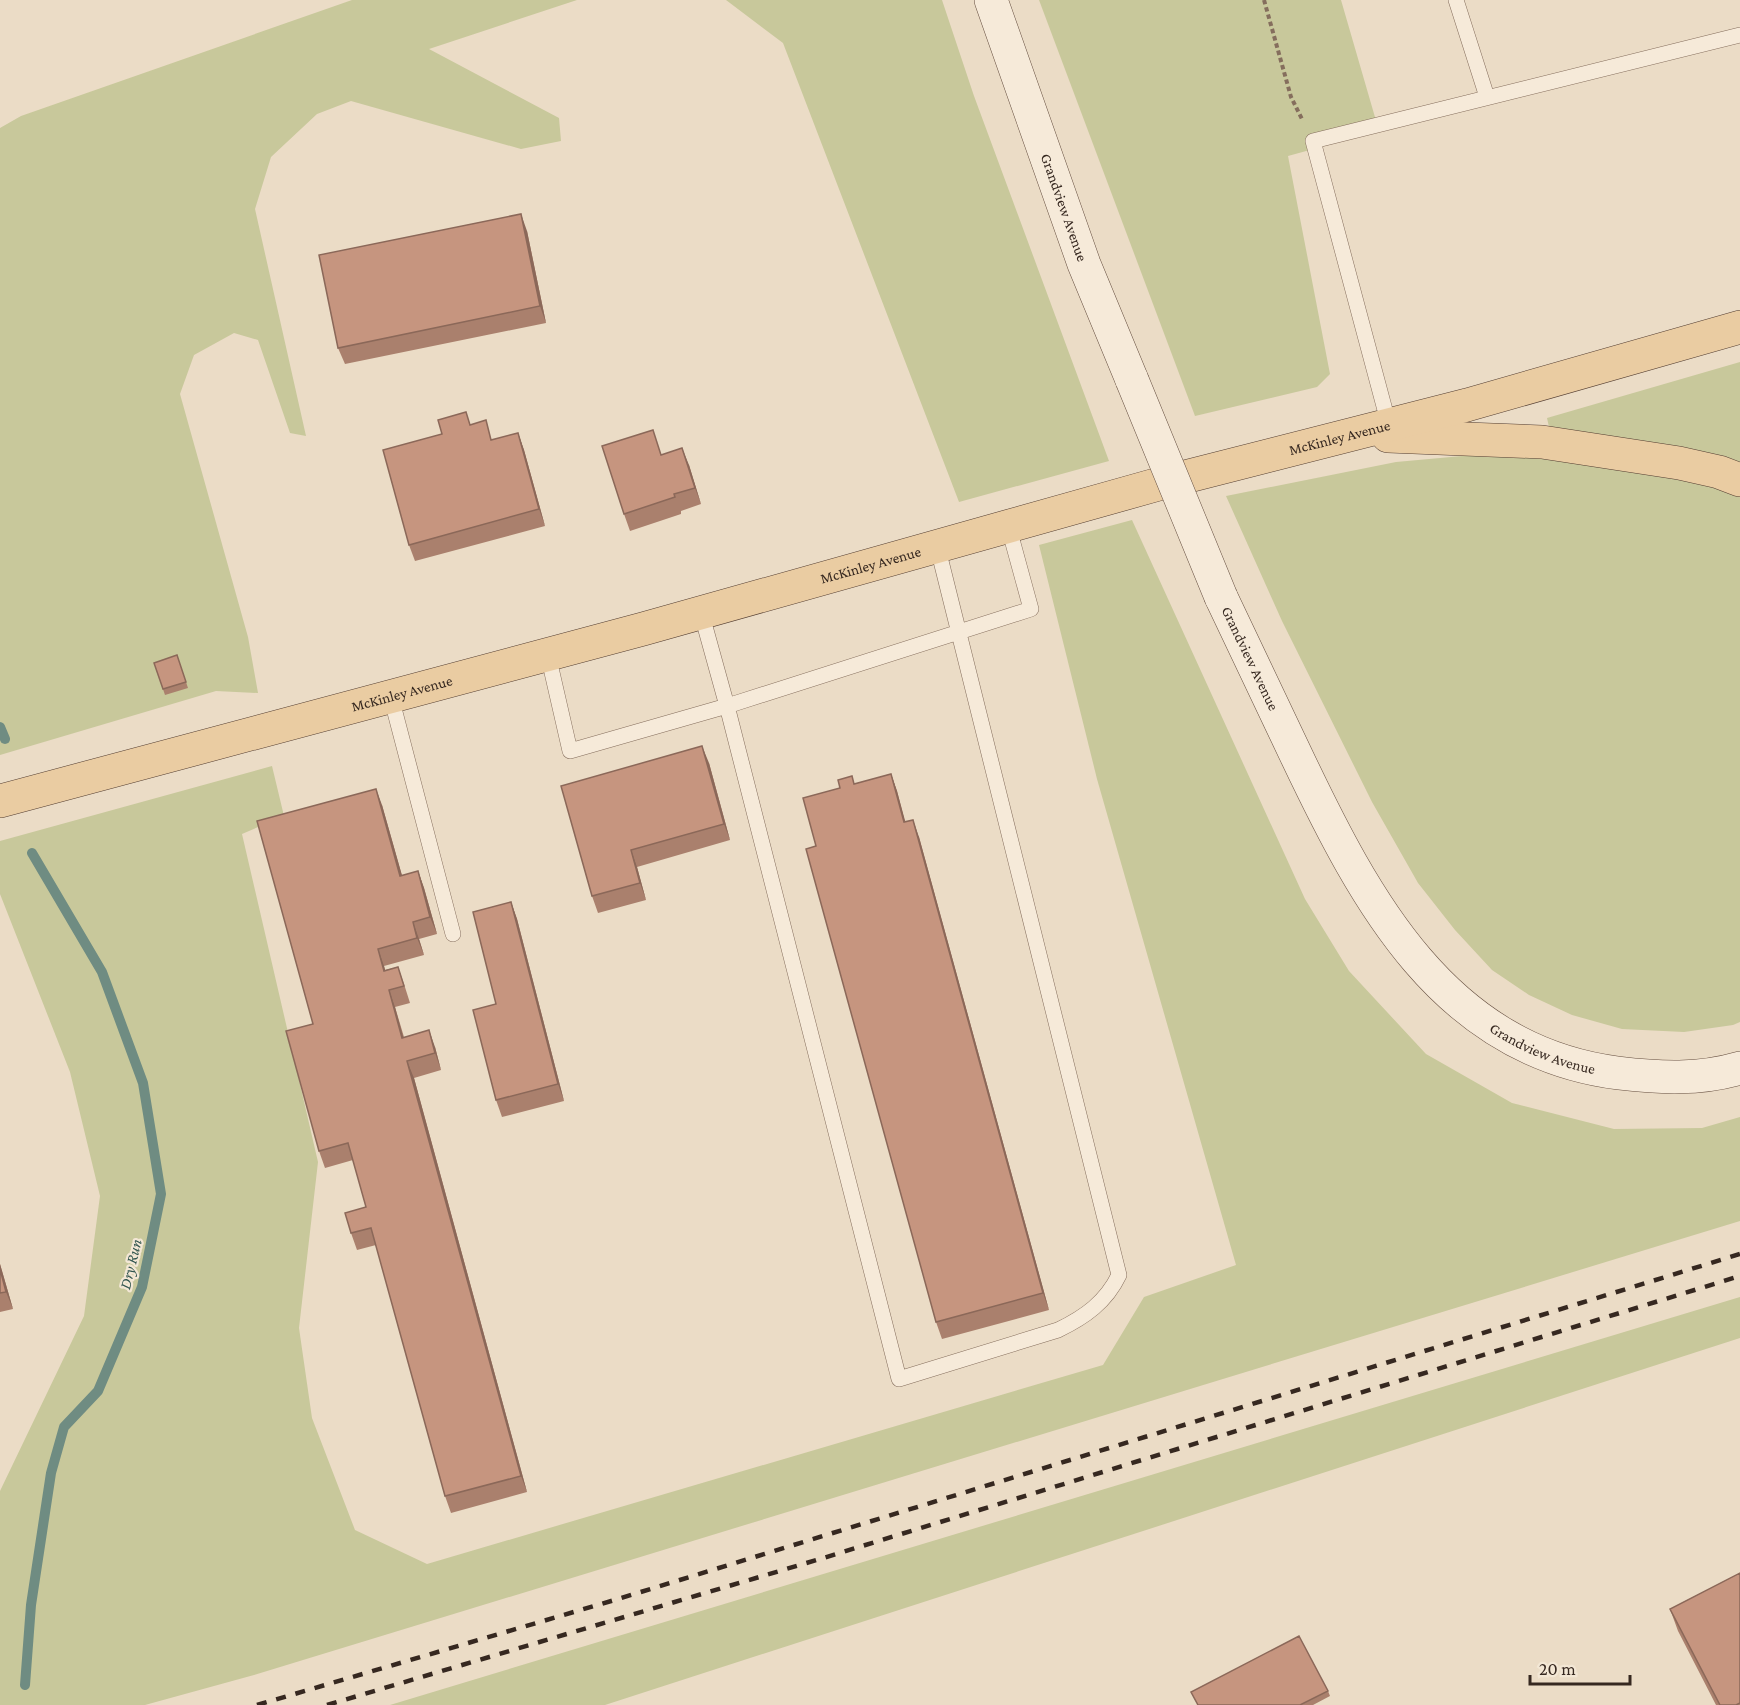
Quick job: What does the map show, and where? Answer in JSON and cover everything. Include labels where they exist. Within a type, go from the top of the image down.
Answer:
[{"type":"main road","name":"Grandview Avenue","points":[[991,0],[1084,264],[1221,597],[1316,796],[1361,884],[1399,937],[1445,989],[1486,1023],[1514,1041],[1553,1059],[1605,1071],[1680,1078],[1740,1068]]},
{"type":"main road","name":"McKinley Avenue","points":[[0,801],[548,655],[937,544],[1389,425],[1740,327]]},
{"type":"main road","points":[[1348,435],[1542,442],[1678,463],[1719,472],[1740,480]]},
{"type":"lane","points":[[1456,0],[1487,97]]},
{"type":"lane","points":[[1389,425],[1313,141],[1740,35]]},
{"type":"lane","points":[[548,655],[570,751],[727,706],[1031,609],[1008,525]]},
{"type":"lane","points":[[701,612],[898,1379],[1058,1330],[1083,1318],[1113,1288],[1119,1275],[937,544]]},
{"type":"lane","points":[[391,697],[453,934]]},
{"type":"path","points":[[1264,0],[1292,97],[1313,141]]},
{"type":"green space","points":[[352,0],[577,0],[429,49],[559,118],[561,141],[521,149],[351,101],[317,114],[271,157],[255,209],[306,436],[290,433],[258,340],[234,333],[194,355],[180,394],[248,637],[258,693],[216,691],[0,755],[0,128],[21,116]]},
{"type":"green space","points":[[726,0],[942,0],[974,96],[1109,461],[959,502],[783,43]]},
{"type":"green space","points":[[1039,0],[1341,0],[1379,131],[1288,156],[1330,374],[1317,387],[1195,416]]},
{"type":"green space","points":[[1740,362],[1740,466],[1549,427],[1547,418]]},
{"type":"green space","points":[[1555,454],[1679,477],[1740,496],[1740,1022],[1733,1025],[1684,1032],[1622,1029],[1572,1015],[1529,995],[1492,970],[1455,930],[1418,883],[1372,802],[1282,621],[1226,496],[1396,462],[1473,455]]},
{"type":"green space","points":[[1132,520],[1305,899],[1349,971],[1426,1054],[1512,1103],[1614,1129],[1702,1128],[1740,1117],[1740,1221],[254,1675],[145,1705],[0,1705],[0,1491],[84,1316],[100,1196],[70,1072],[0,894],[0,841],[272,766],[284,816],[242,834],[318,1162],[299,1328],[312,1418],[355,1530],[427,1564],[1103,1365],[1144,1297],[1236,1265],[1097,779],[1039,545]]},
{"type":"green space","points":[[1740,1297],[1740,1338],[605,1705],[390,1705]]},
{"type":"building","points":[[521,214],[540,306],[338,348],[319,255]]},
{"type":"building","points":[[466,412],[470,425],[486,420],[491,440],[518,433],[539,509],[409,545],[383,450],[442,434],[438,420]]},
{"type":"building","points":[[653,430],[661,455],[682,448],[695,488],[624,514],[602,446]]},
{"type":"building","points":[[177,655],[186,682],[163,689],[154,663]]},
{"type":"building","points":[[702,746],[724,824],[631,850],[640,883],[592,896],[561,786]]},
{"type":"building","points":[[891,774],[904,822],[913,820],[1043,1293],[936,1322],[806,849],[816,846],[803,798],[840,788],[838,780],[852,776],[854,784]]},
{"type":"building","points":[[376,789],[400,876],[418,871],[430,917],[413,922],[417,938],[378,949],[384,971],[398,967],[404,986],[389,990],[402,1038],[429,1030],[435,1053],[407,1061],[521,1476],[445,1496],[371,1228],[351,1233],[345,1213],[366,1207],[348,1143],[319,1151],[286,1031],[313,1024],[257,821]]},
{"type":"building","points":[[511,902],[558,1084],[496,1100],[473,1010],[496,1004],[473,912]]},
{"type":"building","points":[[0,1269],[6,1292],[0,1293]]},
{"type":"building","points":[[1740,1573],[1740,1703],[1720,1705],[1670,1609]]},
{"type":"building","points":[[1299,1636],[1328,1691],[1300,1705],[1198,1705],[1191,1692]]},
{"type":"waterway","name":"Dry Run","points":[[0,727],[5,739]]},
{"type":"waterway","name":"Dry Run","points":[[25,1685],[31,1605],[51,1473],[64,1427],[98,1391],[142,1287],[161,1194],[143,1083],[102,972],[32,853]]},
{"type":"railway","points":[[257,1705],[618,1599],[1740,1254]]},
{"type":"railway","points":[[327,1705],[820,1559],[1740,1276]]}]
